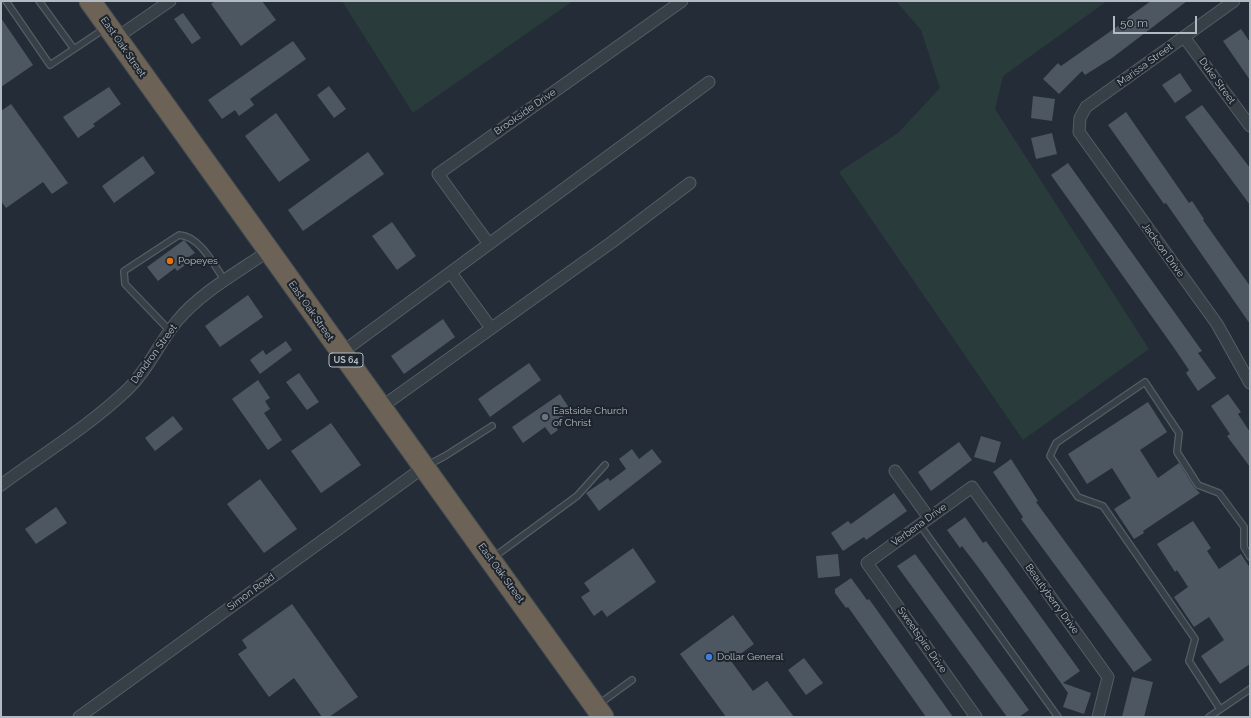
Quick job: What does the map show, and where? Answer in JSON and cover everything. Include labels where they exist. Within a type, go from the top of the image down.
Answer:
[{"type":"highway","name":"East Oak Street","points":[[90,1],[380,408],[600,712]]},
{"type":"street","points":[[112,32],[170,1]]},
{"type":"street","name":"Brookside Drive","points":[[489,244],[438,174],[682,1]]},
{"type":"street","name":"Marissa Street","points":[[1080,118],[1086,107],[1234,1]]},
{"type":"street","name":"Duke Street","points":[[1184,37],[1250,126]]},
{"type":"street","points":[[341,353],[709,82]]},
{"type":"street","name":"Jackson Drive","points":[[1080,118],[1079,132],[1084,141],[1216,324],[1250,383]]},
{"type":"street","points":[[380,408],[612,242],[690,183]]},
{"type":"street","name":"Dendron Street","points":[[1,485],[95,416],[127,390],[142,374],[170,331],[192,305],[268,251]]},
{"type":"street","points":[[451,273],[491,328]]},
{"type":"street","name":"Simon Road","points":[[79,717],[424,467]]},
{"type":"street","points":[[895,471],[929,518]]},
{"type":"street","name":"Verbena Drive","points":[[867,563],[972,487]]},
{"type":"street","name":"Beautyberry Drive","points":[[972,487],[1108,677],[1098,717]]},
{"type":"street","name":"Sweetspire Drive","points":[[867,563],[976,717]]},
{"type":"lane","points":[[6,1],[50,65],[74,49],[112,32]]},
{"type":"lane","points":[[39,1],[74,49]]},
{"type":"lane","points":[[170,331],[125,284],[124,271],[179,235],[187,235],[200,246],[225,281]]},
{"type":"lane","points":[[1220,709],[1189,660],[1195,639],[1103,506],[1078,497],[1050,456],[1056,443],[1145,382],[1179,433],[1177,452],[1198,485],[1219,492],[1244,527],[1244,547],[1250,557]]},
{"type":"lane","points":[[424,467],[446,456],[492,426]]},
{"type":"lane","points":[[490,559],[577,496],[604,465]]},
{"type":"lane","points":[[920,525],[1058,717]]},
{"type":"lane","points":[[600,712],[632,680]]},
{"type":"lane","points":[[1208,717],[1250,689]]},
{"type":"shaded area","points":[[342,1],[573,1],[413,113]]},
{"type":"shaded area","points":[[896,1],[1107,1],[1003,76],[995,109],[1149,349],[1023,440],[839,172],[898,133],[940,88],[921,30]]},
{"type":"building","points":[[215,1],[262,1],[276,20],[241,46],[211,4]]},
{"type":"building","points":[[1151,1],[1187,1],[1112,58],[1085,75],[1082,71],[1059,94],[1043,79],[1058,63],[1061,66]]},
{"type":"building","points":[[183,13],[201,38],[192,44],[174,19]]},
{"type":"building","points":[[1,18],[33,65],[1,87]]},
{"type":"building","points":[[1241,29],[1250,42],[1250,80],[1223,41]]},
{"type":"building","points":[[293,41],[306,59],[250,99],[254,105],[239,116],[235,110],[222,119],[208,100]]},
{"type":"building","points":[[1180,73],[1192,91],[1175,103],[1162,85]]},
{"type":"building","points":[[329,86],[346,109],[334,118],[317,95]]},
{"type":"building","points":[[109,87],[121,104],[93,124],[95,126],[78,138],[63,117]]},
{"type":"building","points":[[1033,96],[1055,99],[1052,121],[1031,118]]},
{"type":"building","points":[[11,104],[68,183],[52,194],[43,182],[6,208],[1,201],[1,111]]},
{"type":"building","points":[[1202,105],[1250,168],[1250,205],[1185,117]]},
{"type":"building","points":[[1126,112],[1189,203],[1192,201],[1204,219],[1203,220],[1250,286],[1250,324],[1166,203],[1164,204],[1108,125]]},
{"type":"building","points":[[276,113],[310,160],[279,182],[245,136]]},
{"type":"building","points":[[1052,133],[1057,154],[1036,159],[1031,138]]},
{"type":"building","points":[[368,152],[384,174],[303,231],[288,210]]},
{"type":"building","points":[[143,156],[155,173],[114,203],[102,186]]},
{"type":"building","points":[[1068,163],[1202,351],[1198,353],[1216,378],[1198,391],[1186,373],[1189,370],[1172,345],[1051,175]]},
{"type":"building","points":[[392,222],[416,256],[397,270],[372,236]]},
{"type":"building","name":"Popeyes","points":[[184,240],[195,253],[185,259],[188,263],[177,271],[175,268],[158,281],[147,267]]},
{"type":"building","points":[[248,295],[263,317],[220,347],[205,326]]},
{"type":"building","points":[[443,319],[455,337],[404,374],[391,356]]},
{"type":"building","points":[[286,341],[292,350],[260,374],[250,360],[263,350],[266,355]]},
{"type":"building","points":[[529,363],[541,380],[490,417],[478,399]]},
{"type":"building","points":[[299,373],[319,402],[307,410],[286,382]]},
{"type":"building","points":[[258,380],[270,398],[265,401],[270,409],[264,413],[282,440],[268,450],[232,399]]},
{"type":"building","name":"Eastside Church of Christ","points":[[560,394],[571,411],[553,423],[558,430],[551,435],[545,427],[523,443],[512,427]]},
{"type":"building","points":[[1228,394],[1241,412],[1238,414],[1250,432],[1250,467],[1227,436],[1230,434],[1211,406]]},
{"type":"building","points":[[1148,402],[1167,432],[1140,450],[1158,478],[1179,463],[1194,487],[1200,493],[1143,531],[1144,533],[1134,539],[1114,509],[1131,498],[1112,468],[1087,484],[1068,454]]},
{"type":"building","points":[[173,416],[183,429],[155,451],[145,438]]},
{"type":"building","points":[[331,423],[361,465],[321,493],[291,451]]},
{"type":"building","points":[[981,436],[1001,442],[995,463],[974,457]]},
{"type":"building","points":[[959,442],[972,460],[931,491],[918,472]]},
{"type":"building","points":[[632,449],[639,459],[652,449],[662,462],[599,511],[586,493],[608,478],[610,481],[626,469],[619,459]]},
{"type":"building","points":[[1011,459],[1038,501],[1036,502],[1152,660],[1134,672],[1021,519],[1023,517],[993,472]]},
{"type":"building","points":[[260,479],[297,529],[264,553],[227,504]]},
{"type":"building","points":[[894,493],[907,511],[866,540],[864,537],[843,551],[831,533],[848,521],[851,524]]},
{"type":"building","points":[[56,507],[67,523],[36,544],[25,529]]},
{"type":"building","points":[[965,517],[983,543],[986,541],[1080,671],[1063,683],[1091,693],[1084,714],[1063,707],[1068,693],[981,571],[962,546],[960,548],[947,530]]},
{"type":"building","points":[[1193,521],[1211,548],[1207,551],[1219,569],[1241,554],[1250,568],[1250,664],[1220,684],[1201,656],[1224,640],[1209,617],[1194,627],[1174,597],[1188,587],[1177,570],[1175,572],[1157,544]]},
{"type":"building","points":[[633,548],[656,582],[607,617],[602,610],[594,616],[581,597],[590,591],[584,583]]},
{"type":"building","points":[[838,554],[840,576],[818,578],[816,556]]},
{"type":"building","points":[[915,554],[1029,710],[1019,717],[1007,717],[897,566]]},
{"type":"building","points":[[851,578],[867,600],[869,599],[953,717],[926,717],[848,607],[846,608],[835,593],[835,589]]},
{"type":"building","points":[[292,604],[358,697],[329,717],[322,717],[294,678],[269,697],[238,654],[247,648],[242,640]]},
{"type":"building","name":"Dollar General","points":[[733,615],[754,644],[731,661],[753,691],[767,681],[794,717],[726,717],[680,654]]},
{"type":"building","points":[[804,658],[823,683],[806,695],[788,670]]},
{"type":"building","points":[[1132,677],[1153,682],[1144,717],[1122,717]]},
{"type":"place","name":"Popeyes","points":[[170,261]]},
{"type":"place","name":"Eastside Church of Christ","points":[[545,417]]},
{"type":"place","name":"Dollar General","points":[[709,657]]}]
